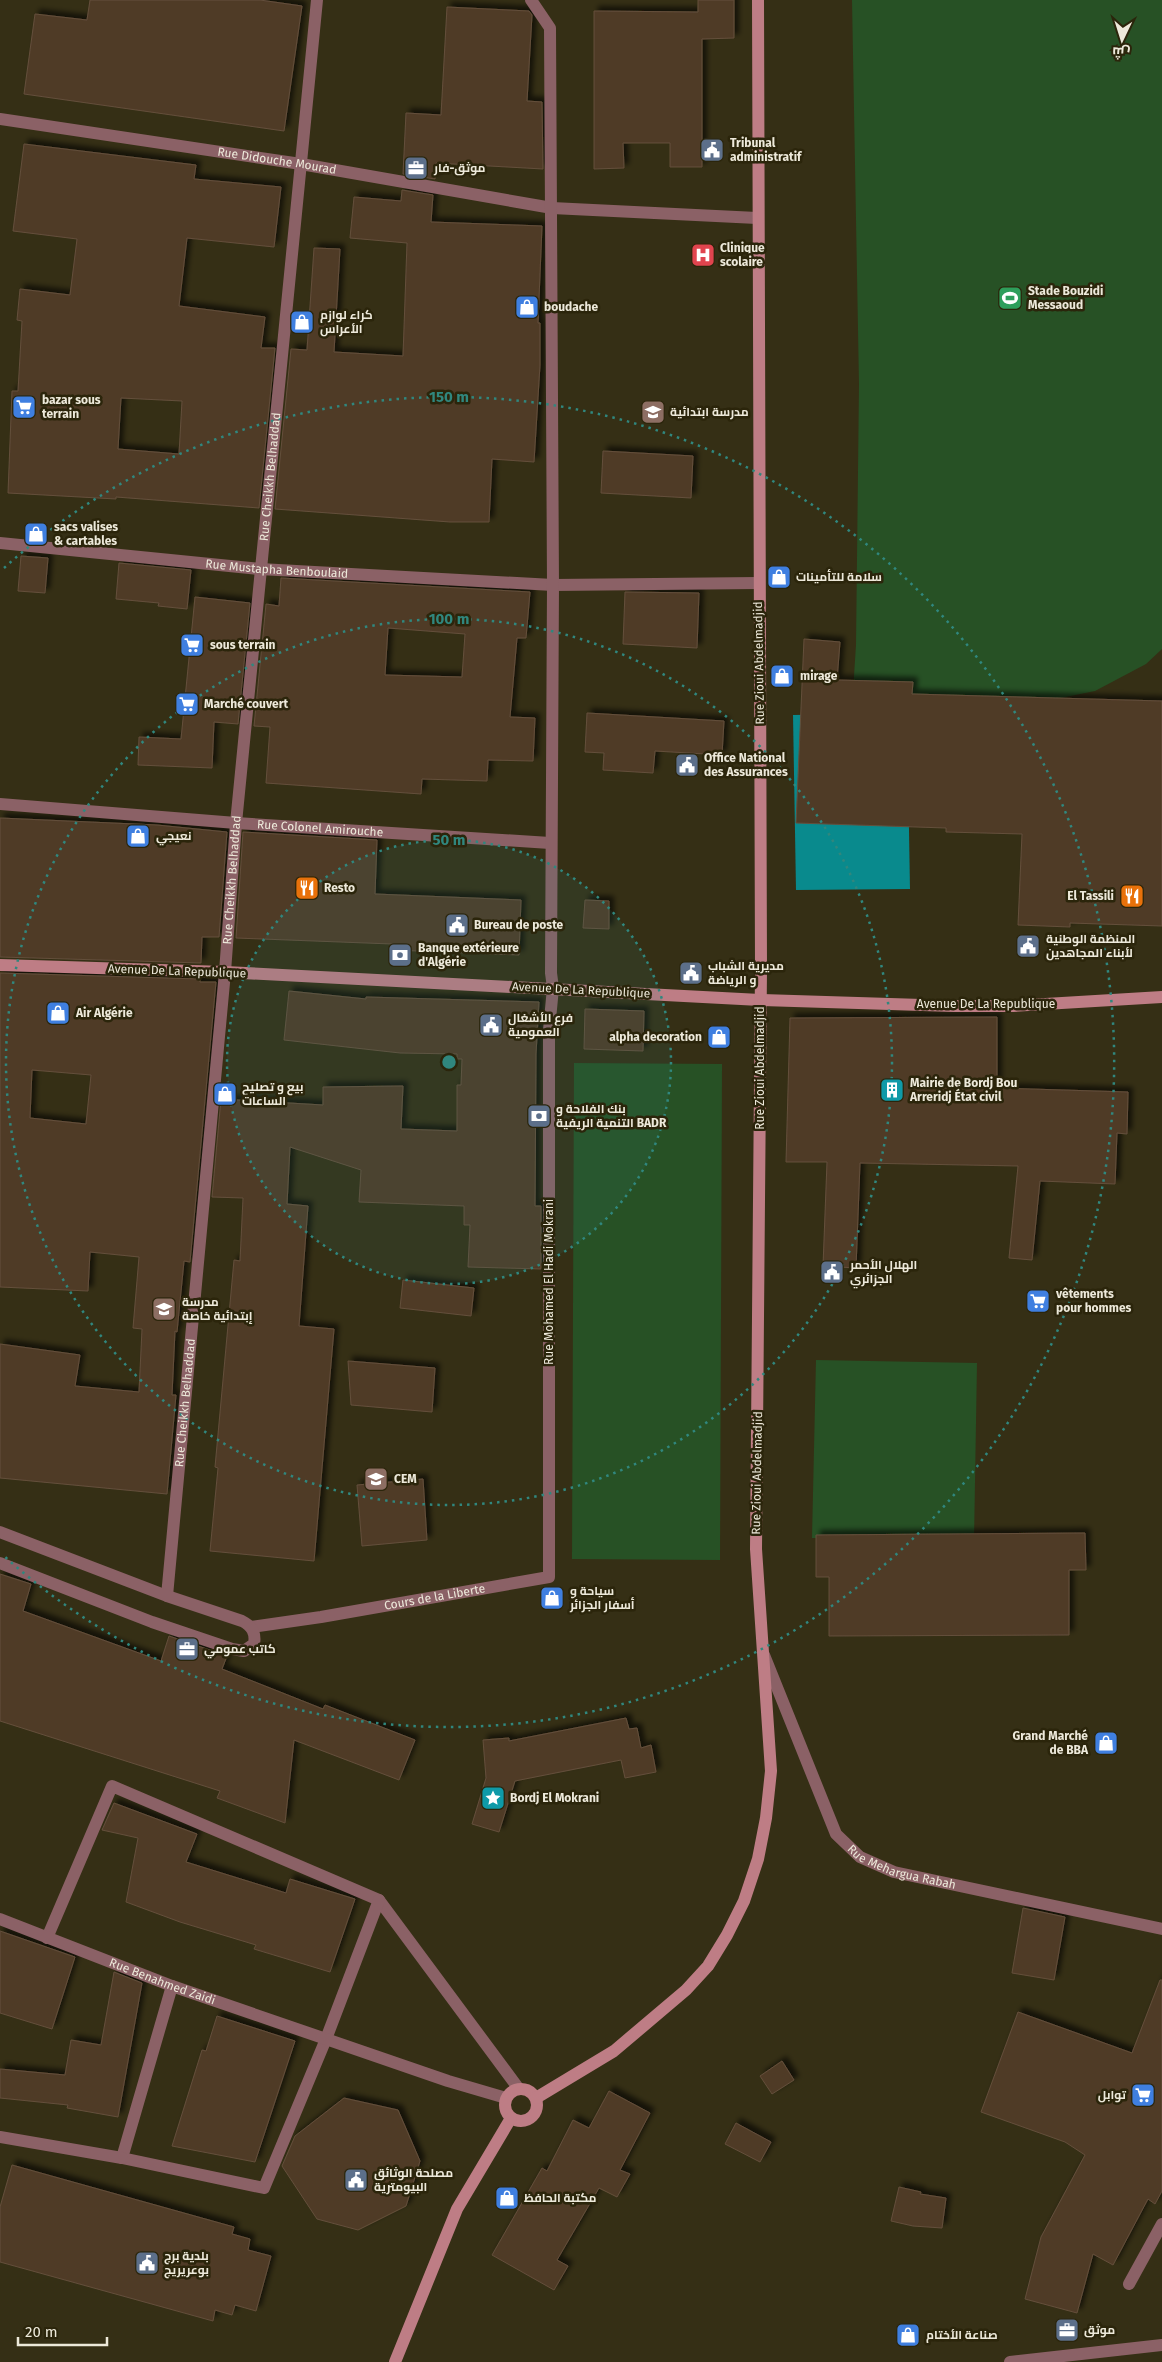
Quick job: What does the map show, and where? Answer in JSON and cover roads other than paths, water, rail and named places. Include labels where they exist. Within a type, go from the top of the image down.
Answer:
[{"type":"main road","name":"Rue Zioui Abdelmadjid","points":[[536,2098],[614,2051],[686,1990],[708,1966],[727,1936],[744,1901],[758,1859],[766,1818],[771,1771],[756,1548],[760,1000],[758,0]]},
{"type":"main road","name":"Avenue De La Republique","points":[[0,965],[225,972],[760,1000],[1013,1006],[1162,997]]},
{"type":"main road","points":[[519,2088],[529,2090],[536,2098],[537,2109],[532,2118],[521,2121],[511,2118],[505,2109],[506,2098],[513,2090],[519,2088]]},
{"type":"main road","points":[[395,2362],[457,2210],[511,2118]]},
{"type":"street","name":"Rue Cheikkh Belhaddad","points":[[167,1596],[225,972],[236,823],[317,0]]},
{"type":"street","name":"Rue Mohamed El Hadi Mokrani","points":[[531,0],[550,28],[553,585],[550,844],[551,973],[553,988],[550,1030],[549,1577]]},
{"type":"street","name":"Rue Didouche Mourad","points":[[0,119],[301,164],[552,208],[757,218]]},
{"type":"street","name":"Rue Mustapha Benboulaid","points":[[0,543],[260,569],[553,585],[758,583]]},
{"type":"street","name":"Rue Colonel Amirouche","points":[[0,804],[236,823],[550,844]]},
{"type":"street","points":[[0,1532],[167,1596],[242,1621],[251,1627],[255,1638],[254,1644],[250,1649],[238,1651],[152,1622],[0,1563]]},
{"type":"street","name":"Cours de la Liberte","points":[[251,1627],[321,1617],[549,1577]]},
{"type":"street","name":"Rue Mehargua Rabah","points":[[764,1655],[836,1834],[860,1856],[894,1872],[1162,1929]]},
{"type":"street","points":[[47,1938],[112,1786],[379,1900],[519,2088]]},
{"type":"street","points":[[0,2137],[122,2158],[264,2188],[326,2039],[379,1900]]},
{"type":"street","name":"Rue Benahmed Zaidi","points":[[0,1919],[172,1986],[448,2081],[506,2098]]},
{"type":"street","points":[[122,2158],[172,1986]]},
{"type":"street","points":[[1128,2284],[1162,2224]]},
{"type":"street","points":[[1010,2362],[1162,2345]]},
{"type":"water","points":[[907,713],[910,889],[796,890],[793,715]]},
{"type":"place","name":"Tribunal administratif","points":[[712,150]]},
{"type":"place","name":"موثق-فار","points":[[416,168]]},
{"type":"place","name":"Clinique scolaire","points":[[703,255]]},
{"type":"place","name":"Stade Bouzidi Messaoud","points":[[1010,298]]},
{"type":"place","name":"boudache","points":[[527,307]]},
{"type":"place","name":"كراء لوازم الأعراس","points":[[302,322]]},
{"type":"place","name":"bazar sous terrain","points":[[24,407]]},
{"type":"place","name":"مدرسة ابتدائية","points":[[653,412]]},
{"type":"place","name":"sacs valises & cartables","points":[[36,534]]},
{"type":"place","name":"سلامة للتأمينات","points":[[779,577]]},
{"type":"place","name":"sous terrain","points":[[192,645]]},
{"type":"place","name":"mirage","points":[[782,676]]},
{"type":"place","name":"Marché couvert","points":[[187,704]]},
{"type":"place","name":"Office National des Assurances","points":[[687,765]]},
{"type":"place","name":"نعيجي","points":[[138,836]]},
{"type":"place","name":"Resto","points":[[307,888]]},
{"type":"place","name":"El Tassili","points":[[1132,896]]},
{"type":"place","name":"Bureau de poste","points":[[457,925]]},
{"type":"place","name":"المنظمة الوطنية لأبناء المجاهدين","points":[[1028,946]]},
{"type":"place","name":"Banque extérieure d'Algérie","points":[[400,955]]},
{"type":"place","name":"مديرية الشباب و الرياضة","points":[[691,973]]},
{"type":"place","name":"Air Algérie","points":[[58,1013]]},
{"type":"place","name":"فرع الأشغال العمومية","points":[[491,1025]]},
{"type":"place","name":"alpha decoration","points":[[719,1037]]},
{"type":"place","name":"Mairie de Bordj Bou Arreridj État civil","points":[[892,1090]]},
{"type":"place","name":"بيع و تصليح الساعات","points":[[225,1094]]},
{"type":"place","name":"بنك الفلاحة و التنمية الريفية BADR","points":[[539,1116]]},
{"type":"place","name":"الهلال الأحمر الجزائري","points":[[832,1272]]},
{"type":"place","name":"vêtements pour hommes","points":[[1038,1301]]},
{"type":"place","name":"مدرسة إبتدائية خاصة","points":[[164,1309]]},
{"type":"place","name":"CEM","points":[[376,1479]]},
{"type":"place","name":"سياحة و أسفار الجزائر","points":[[552,1598]]},
{"type":"place","name":"كاتب عمومي","points":[[187,1649]]},
{"type":"place","name":"Grand Marché de BBA","points":[[1106,1743]]},
{"type":"place","name":"Bordj El Mokrani","points":[[493,1798]]},
{"type":"place","name":"توابل","points":[[1143,2095]]},
{"type":"place","name":"مصلحة الوثائق البيومترية","points":[[356,2180]]},
{"type":"place","name":"مكتبة الحافظ","points":[[507,2198]]},
{"type":"place","name":"بلدية برج بوعريريج","points":[[147,2263]]},
{"type":"place","name":"موثق","points":[[1067,2330]]},
{"type":"place","name":"صناعة الأختام","points":[[908,2335]]}]
